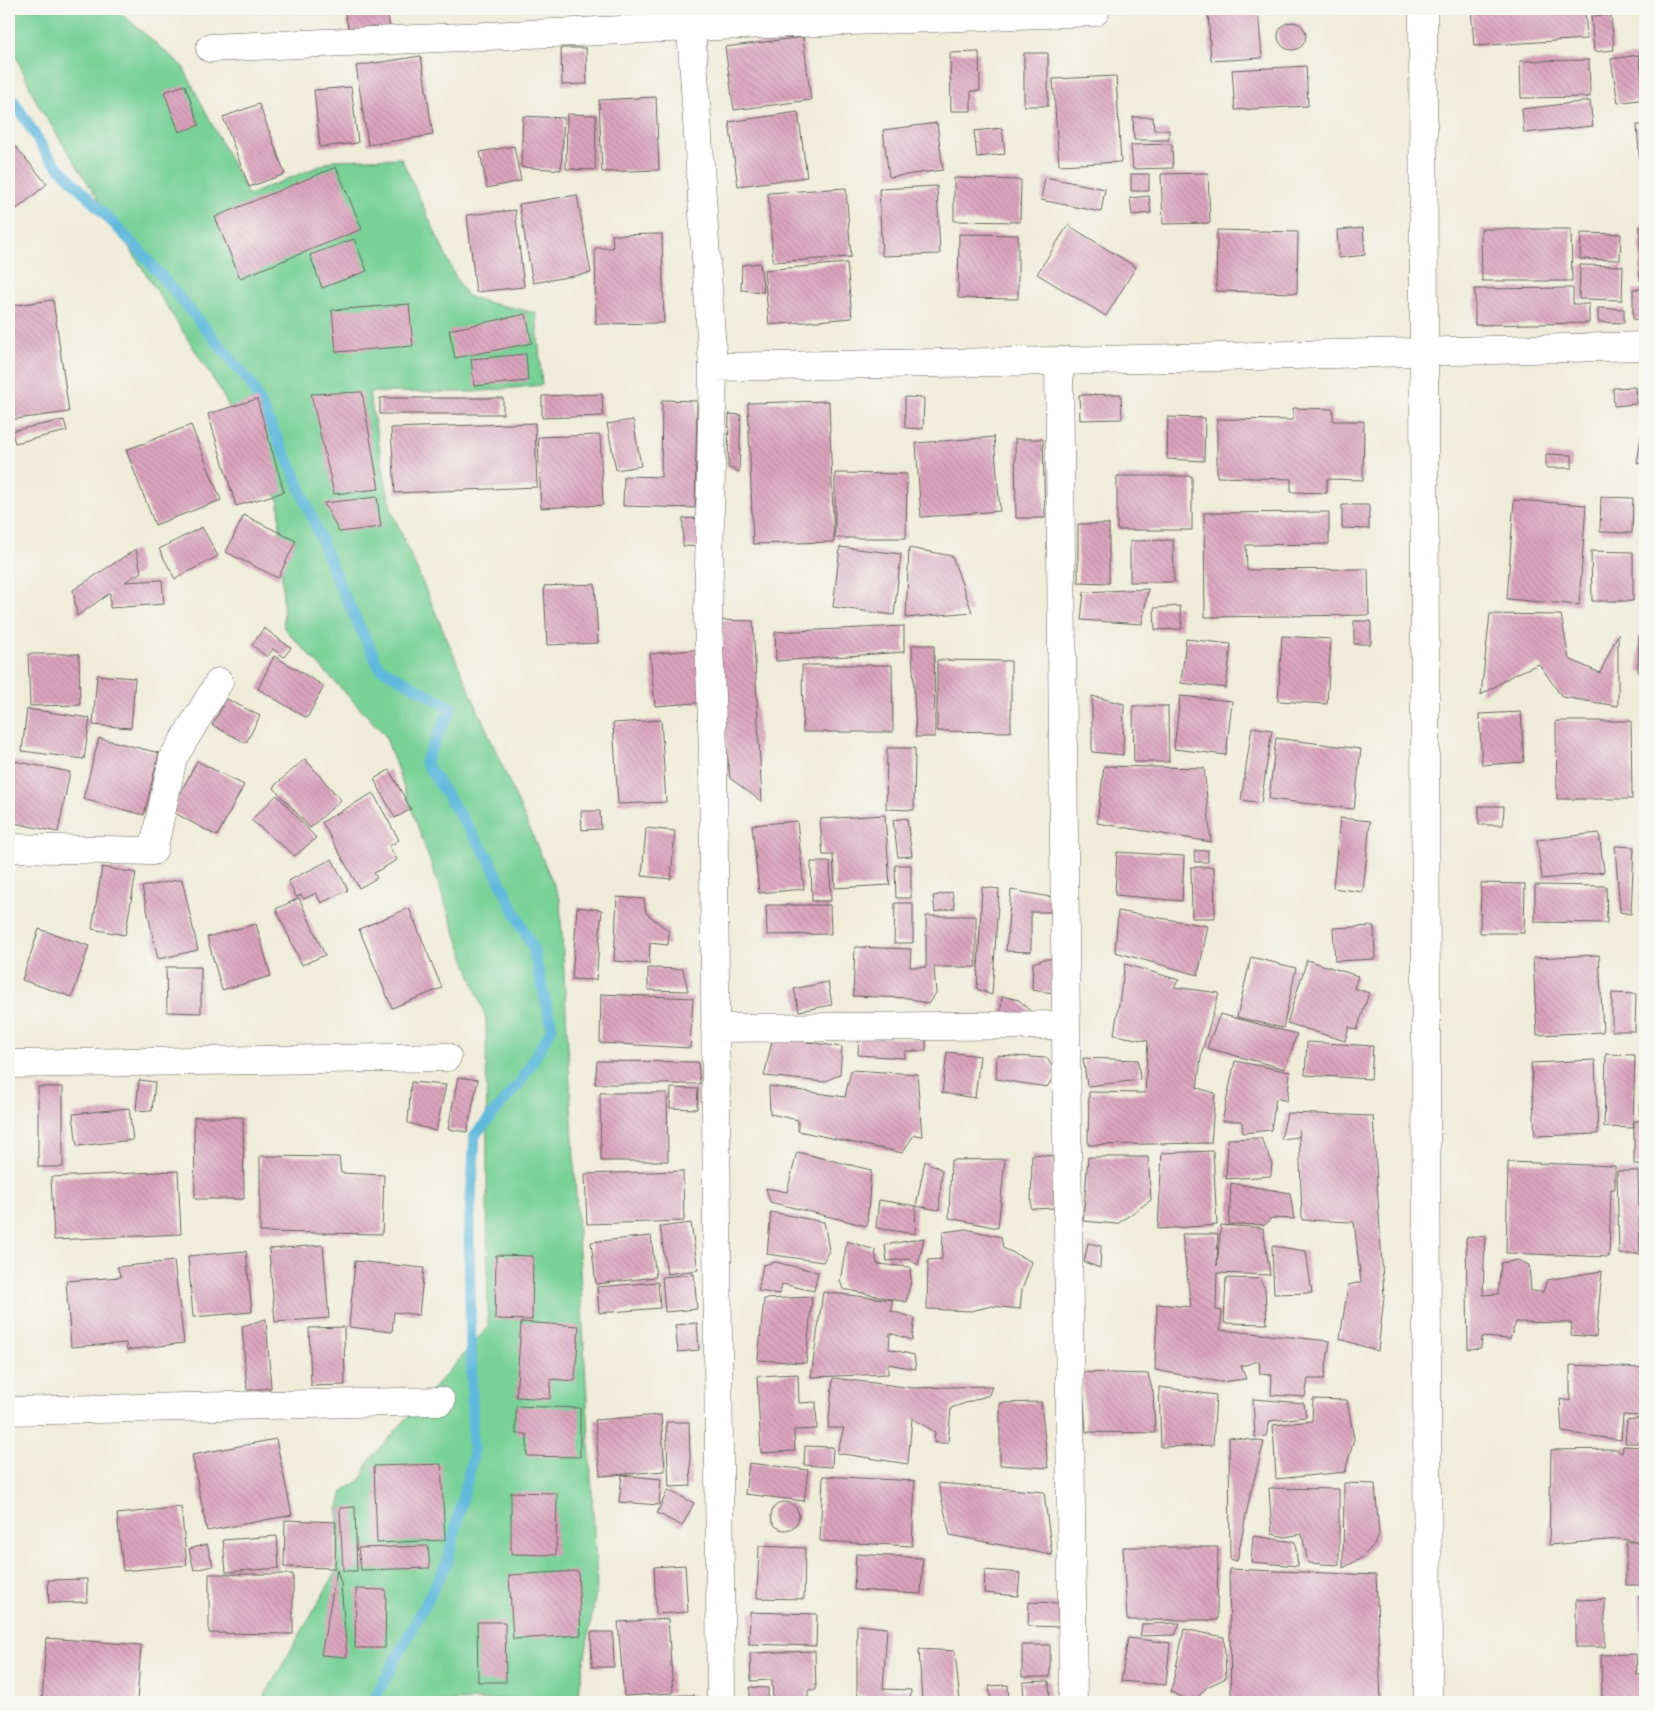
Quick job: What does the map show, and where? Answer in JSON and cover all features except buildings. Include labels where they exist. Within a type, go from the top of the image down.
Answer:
[{"type":"street","points":[[1423,9],[1428,1702]]},
{"type":"street","points":[[210,48],[1095,12]]},
{"type":"street","points":[[692,28],[713,367],[708,618],[713,750],[721,1702]]},
{"type":"street","points":[[713,367],[1645,346]]},
{"type":"street","points":[[1059,360],[1073,1702]]},
{"type":"street","points":[[9,848],[153,851],[173,758],[219,682]]},
{"type":"street","points":[[715,1028],[1065,1025]]},
{"type":"street","points":[[9,1064],[447,1057]]},
{"type":"street","points":[[9,1412],[441,1402]]},
{"type":"green space","points":[[9,9],[116,9],[183,67],[248,195],[334,160],[401,158],[457,280],[467,296],[536,313],[542,385],[473,392],[369,392],[391,510],[560,899],[597,1586],[578,1697],[423,1702],[261,1702],[337,1570],[338,1511],[343,1491],[362,1479],[369,1461],[488,1327],[486,1018],[385,735],[284,628],[279,502],[219,388],[38,105],[9,40]]},
{"type":"waterway","points":[[9,93],[48,156],[143,254],[250,382],[294,473],[338,582],[379,667],[451,708],[425,762],[489,859],[533,949],[552,1028],[521,1081],[475,1135],[469,1232],[473,1456],[447,1563],[375,1698]]}]
